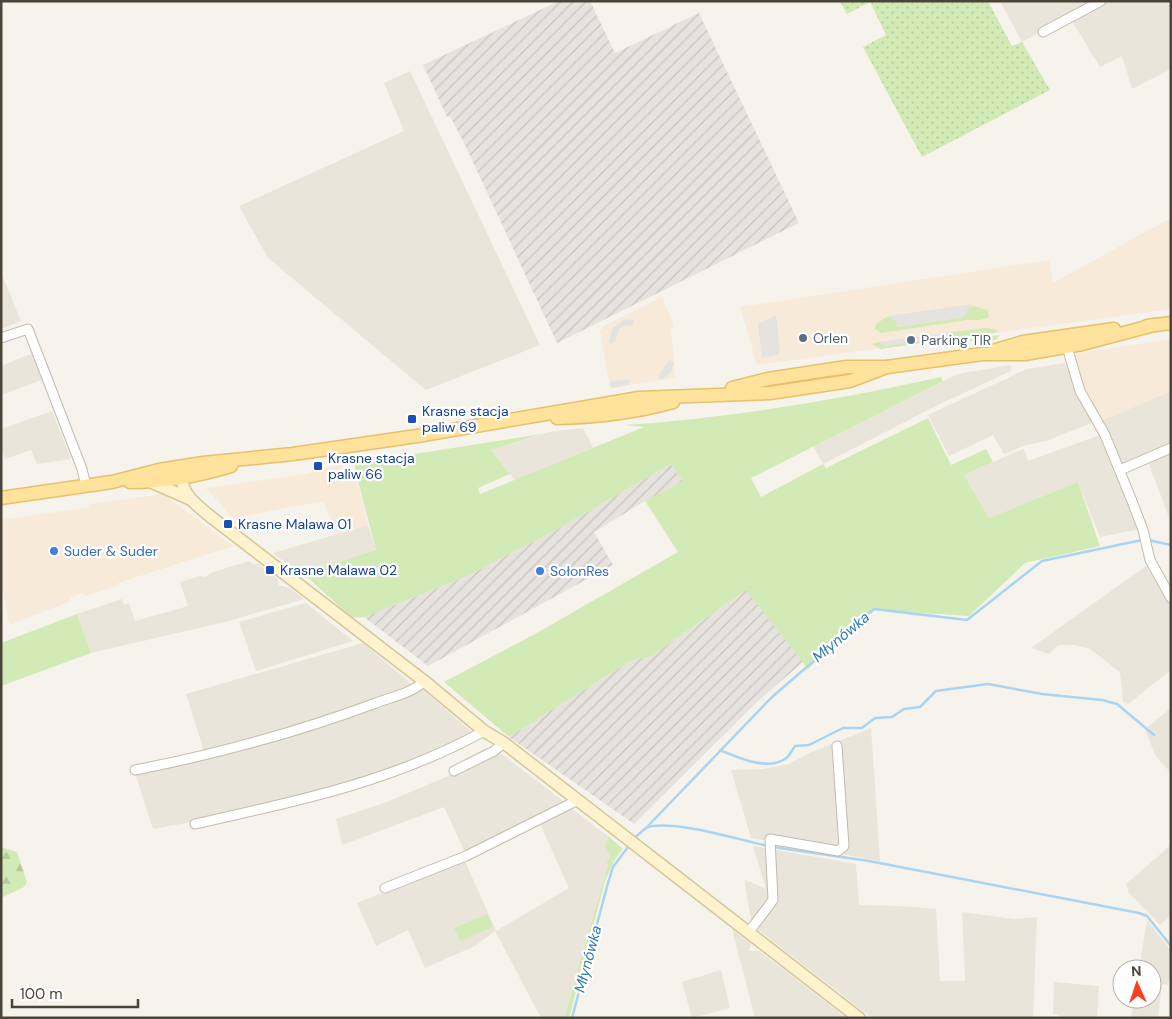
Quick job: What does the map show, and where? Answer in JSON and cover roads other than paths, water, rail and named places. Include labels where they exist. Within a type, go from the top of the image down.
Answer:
[{"type":"main road","points":[[982,354],[1032,340],[1080,332],[1171,323]]},
{"type":"main road","points":[[1,498],[112,482],[159,470],[194,464],[256,459],[530,418],[587,418],[623,414],[774,378],[847,367],[887,367],[982,354],[1025,354],[1067,347],[1154,325]]},
{"type":"main road","points":[[112,482],[152,482],[205,474],[256,459]]},
{"type":"street","points":[[1042,32],[1101,1]]},
{"type":"street","points":[[1,338],[28,329],[79,462],[86,486]]},
{"type":"street","points":[[1067,347],[1080,391],[1105,435],[1120,470],[1143,530],[1146,548],[1154,570],[1171,598]]},
{"type":"street","points":[[1120,470],[1171,448]]},
{"type":"street","points":[[194,464],[187,468],[182,477],[186,495],[190,499],[424,681],[484,731],[504,743],[859,1018]]},
{"type":"street","points":[[159,470],[182,477]]},
{"type":"street","points":[[152,482],[190,499]]},
{"type":"street","points":[[135,770],[206,756],[340,716],[412,690],[424,681]]},
{"type":"street","points":[[195,824],[299,801],[403,770],[484,731]]},
{"type":"street","points":[[454,771],[494,751],[504,743]]},
{"type":"street","points":[[748,933],[773,900],[770,839],[838,850],[844,846],[837,746]]},
{"type":"street","points":[[385,888],[466,856],[578,800]]},
{"type":"waterway","name":"Młynówka","points":[[646,828],[772,697],[874,609],[967,620],[1042,561],[1142,540]]},
{"type":"waterway","name":"Młynówka","points":[[1148,540],[1171,545]]},
{"type":"waterway","points":[[720,750],[752,762],[770,764],[787,758],[795,746],[809,745],[843,728],[862,728],[875,718],[892,717],[904,709],[920,707],[936,691],[988,684],[1042,694],[1102,700],[1117,704],[1154,735]]},
{"type":"waterway","name":"Młynówka","points":[[636,837],[647,827],[665,825],[694,829],[768,846]]},
{"type":"waterway","name":"Młynówka","points":[[572,1018],[613,867],[628,847]]},
{"type":"waterway","name":"Młynówka","points":[[773,847],[869,861],[1139,913],[1147,916],[1171,946]]},
{"type":"place","name":"Orlen","points":[[803,338]]},
{"type":"place","name":"Parking TIR","points":[[911,340]]},
{"type":"place","name":"Krasne stacja paliw 69","points":[[412,419]]},
{"type":"place","name":"Krasne stacja paliw 66","points":[[318,466]]},
{"type":"place","name":"Krasne Malawa 01","points":[[228,524]]},
{"type":"place","name":"Suder & Suder","points":[[54,551]]},
{"type":"place","name":"Krasne Malawa 02","points":[[270,570]]},
{"type":"place","name":"SołonRes","points":[[540,571]]}]
